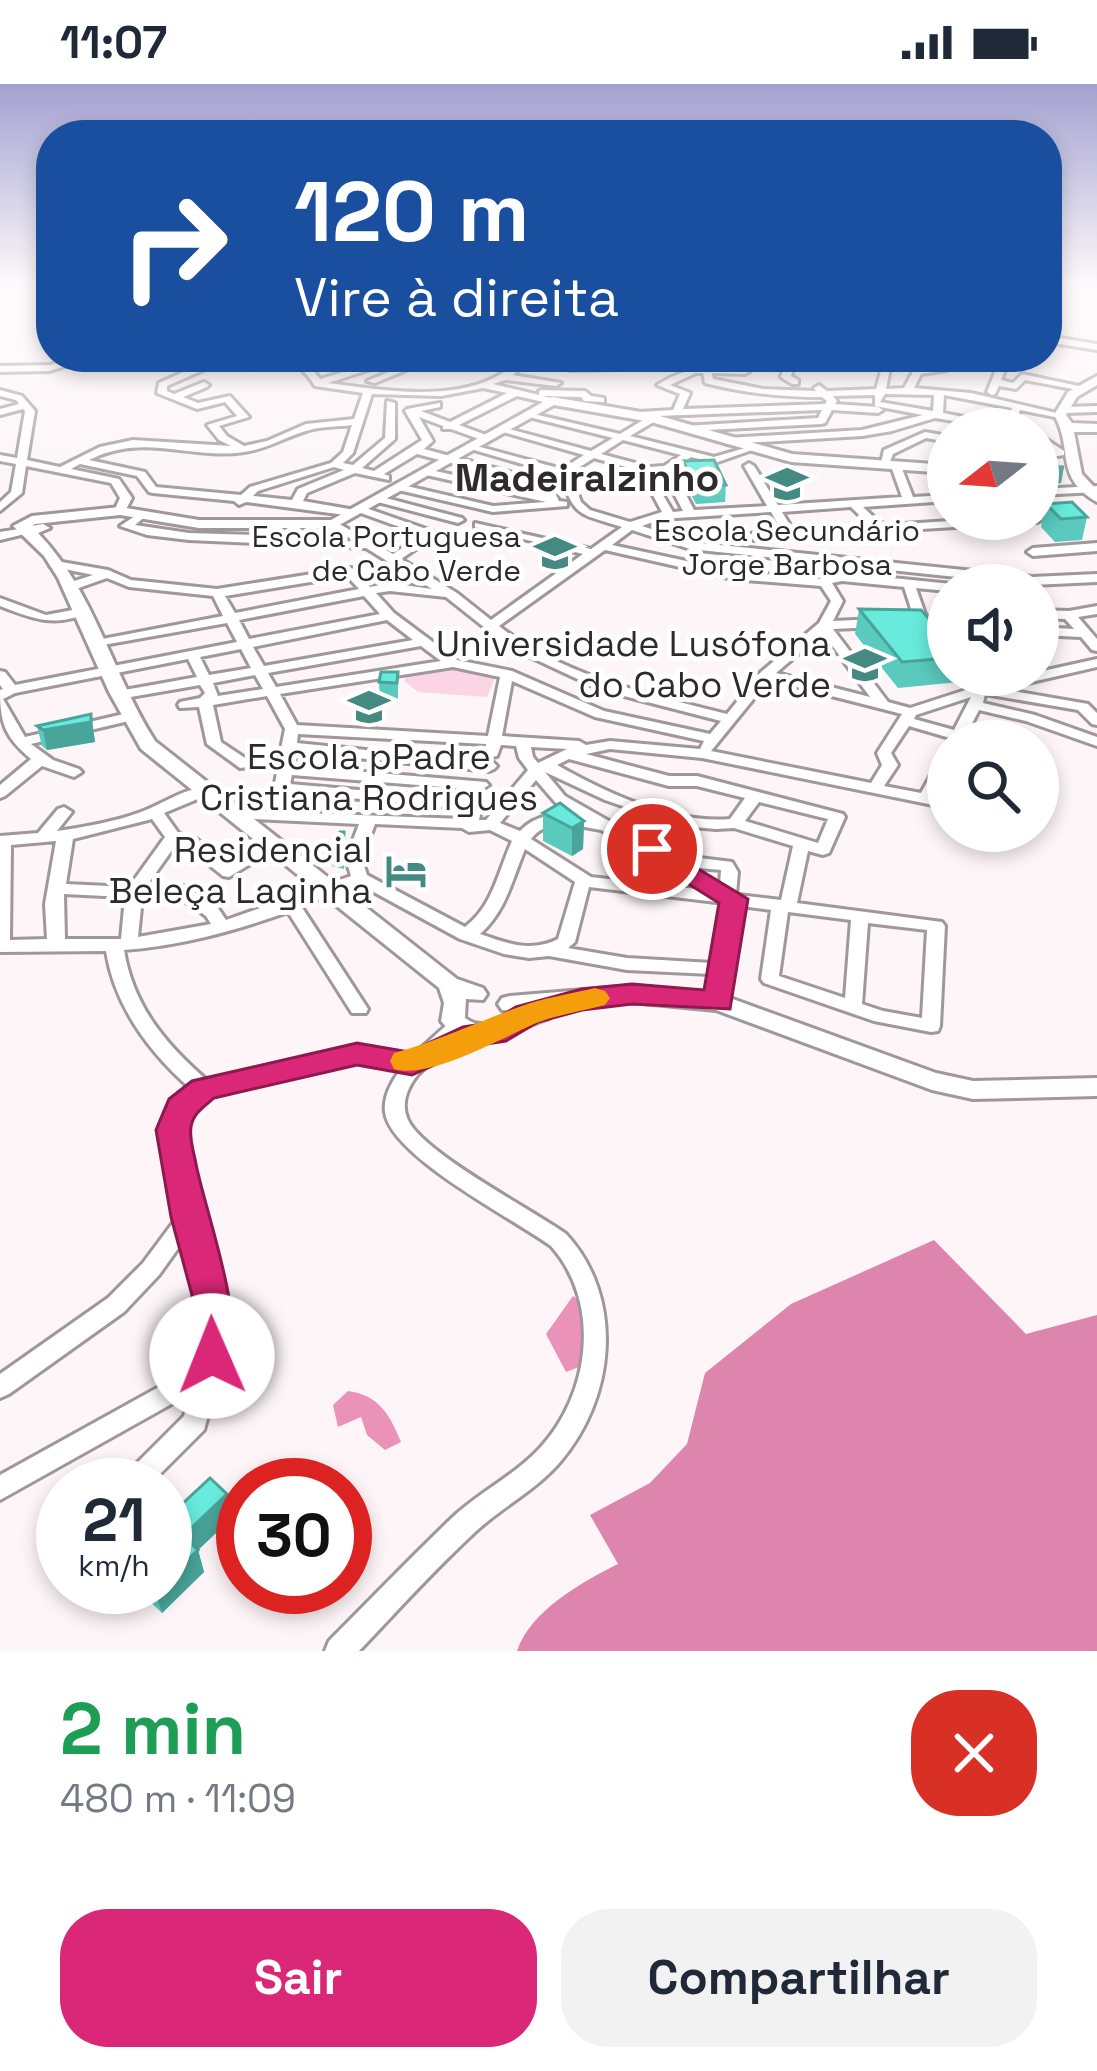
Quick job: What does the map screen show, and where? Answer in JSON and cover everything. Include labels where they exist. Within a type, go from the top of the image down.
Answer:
[{"type":"street","points":[[0,369],[36,368]]},
{"type":"street","points":[[191,372],[162,385],[162,394],[197,406],[226,398],[244,416],[212,425],[243,449]]},
{"type":"street","points":[[308,372],[317,383],[370,386],[441,403],[461,420]]},
{"type":"street","points":[[317,383],[354,372]]},
{"type":"street","points":[[239,502],[254,489],[336,464],[348,454],[370,386],[400,372]]},
{"type":"street","points":[[410,411],[488,387],[510,372]]},
{"type":"street","points":[[678,410],[685,393],[662,385],[699,372]]},
{"type":"street","points":[[707,372],[708,381],[748,395],[879,389],[973,395],[1011,408]]},
{"type":"street","points":[[787,372],[786,377],[822,390],[832,401],[821,421]]},
{"type":"street","points":[[878,430],[879,389],[887,372]]},
{"type":"street","points":[[908,391],[916,372]]},
{"type":"street","points":[[989,399],[999,372]]},
{"type":"street","points":[[1019,381],[1026,372]]},
{"type":"street","points":[[504,377],[583,384]]},
{"type":"street","points":[[995,382],[1019,381],[1077,392],[1097,380]]},
{"type":"street","points":[[736,389],[794,382]]},
{"type":"street","points":[[172,399],[204,385]]},
{"type":"street","points":[[488,387],[635,414],[791,458],[927,468]]},
{"type":"street","points":[[938,408],[939,392]]},
{"type":"street","points":[[1076,476],[1077,392]]},
{"type":"street","points":[[0,393],[20,398],[30,411],[16,493],[0,508]]},
{"type":"street","points":[[297,502],[302,491],[355,470],[393,435],[388,423],[390,404],[400,394]]},
{"type":"street","points":[[441,424],[461,420],[511,394],[585,394],[587,399]]},
{"type":"street","points":[[748,395],[765,424]]},
{"type":"street","points":[[972,408],[973,395]]},
{"type":"street","points":[[334,524],[546,400],[601,400]]},
{"type":"street","points":[[390,404],[485,438]]},
{"type":"street","points":[[0,412],[25,405]]},
{"type":"street","points":[[635,414],[878,406],[927,415]]},
{"type":"street","points":[[1077,428],[1097,409]]},
{"type":"street","points":[[906,424],[907,410]]},
{"type":"street","points":[[375,475],[428,441],[410,418],[410,411]]},
{"type":"street","points":[[528,414],[719,461],[748,448]]},
{"type":"street","points":[[728,441],[878,430],[927,417]]},
{"type":"street","points":[[546,485],[589,453],[652,418]]},
{"type":"street","points":[[688,428],[821,421]]},
{"type":"street","points":[[821,421],[834,435]]},
{"type":"street","points":[[64,468],[112,445],[166,442],[220,451],[243,449],[306,427],[355,422]]},
{"type":"street","points":[[501,430],[589,453],[631,477],[669,514]]},
{"type":"street","points":[[909,500],[888,452],[927,437]]},
{"type":"street","points":[[470,447],[565,472],[631,477]]},
{"type":"street","points":[[416,450],[546,485],[554,500]]},
{"type":"street","points":[[570,488],[667,469],[689,454]]},
{"type":"street","points":[[0,458],[115,481],[126,498],[120,511]]},
{"type":"street","points":[[80,461],[141,474],[153,490],[356,511],[431,534]]},
{"type":"street","points":[[336,464],[503,509],[572,504]]},
{"type":"street","points":[[749,466],[786,534],[754,536]]},
{"type":"street","points":[[667,469],[688,512]]},
{"type":"street","points":[[426,472],[572,504],[690,545],[927,571]]},
{"type":"street","points":[[565,472],[572,504]]},
{"type":"street","points":[[1059,475],[1076,476],[1094,492]]},
{"type":"street","points":[[1059,492],[1094,492]]},
{"type":"street","points":[[378,499],[479,526],[733,575],[825,582],[842,577],[927,585]]},
{"type":"street","points":[[492,625],[631,526],[669,514],[927,499]]},
{"type":"street","points":[[853,503],[881,527],[927,524]]},
{"type":"street","points":[[741,508],[763,552]]},
{"type":"street","points":[[479,526],[503,509]]},
{"type":"street","points":[[0,536],[72,515],[120,511],[199,524],[334,524],[453,596],[514,644],[605,687],[727,718]]},
{"type":"street","points":[[141,515],[127,526],[170,537],[296,540],[348,548],[371,544]]},
{"type":"street","points":[[395,558],[458,520]]},
{"type":"street","points":[[0,524],[35,529]]},
{"type":"street","points":[[35,529],[83,612],[128,717],[148,745],[332,889],[495,1033],[510,1013],[632,994],[719,1002],[932,1081],[973,1090],[1097,1087]]},
{"type":"street","points":[[1033,552],[1097,548]]},
{"type":"street","points":[[54,563],[129,583],[218,593],[350,572],[389,616],[453,663]]},
{"type":"street","points":[[69,587],[108,574]]},
{"type":"street","points":[[1059,580],[1097,578]]},
{"type":"street","points":[[1059,615],[1097,606],[1077,579]]},
{"type":"street","points":[[702,754],[766,675],[824,625],[837,601],[825,582]]},
{"type":"street","points":[[909,584],[927,626]]},
{"type":"street","points":[[97,644],[405,586],[453,596]]},
{"type":"street","points":[[218,593],[273,689],[289,751],[282,788],[474,805]]},
{"type":"street","points":[[0,602],[45,619],[83,612]]},
{"type":"street","points":[[1070,615],[1097,647]]},
{"type":"street","points":[[4,696],[108,669],[389,616]]},
{"type":"street","points":[[824,625],[885,623]]},
{"type":"street","points":[[824,625],[885,707]]},
{"type":"street","points":[[907,626],[927,627]]},
{"type":"street","points":[[1059,632],[1082,633]]},
{"type":"street","points":[[119,695],[421,642]]},
{"type":"street","points":[[190,653],[199,673],[207,678],[212,694],[205,701]]},
{"type":"street","points":[[185,705],[453,663],[508,674],[600,714],[713,739]]},
{"type":"street","points":[[1059,672],[1097,663]]},
{"type":"street","points":[[469,827],[489,766],[508,674]]},
{"type":"street","points":[[766,675],[885,707],[927,725]]},
{"type":"street","points":[[0,676],[7,726],[42,758],[74,772]]},
{"type":"street","points":[[878,785],[890,765],[884,753],[908,717],[964,696]]},
{"type":"street","points":[[966,720],[979,696]]},
{"type":"street","points":[[1022,696],[1083,707],[1097,721]]},
{"type":"street","points":[[205,701],[214,744],[244,765],[289,751],[494,743],[610,745],[702,754],[817,780],[878,785],[927,797]]},
{"type":"street","points":[[974,705],[1030,718],[1097,742]]},
{"type":"street","points":[[21,742],[128,717]]},
{"type":"street","points":[[523,744],[560,799],[730,899]]},
{"type":"street","points":[[490,825],[540,768],[568,753],[610,745]]},
{"type":"street","points":[[289,751],[489,766]]},
{"type":"street","points":[[289,751],[481,785]]},
{"type":"street","points":[[540,768],[692,824],[735,824],[823,850],[837,817],[697,781],[669,781],[568,753]]},
{"type":"street","points":[[0,793],[42,758]]},
{"type":"street","points":[[207,790],[176,797],[154,812],[65,838],[1,841],[0,946],[56,941],[122,944],[250,923],[360,878]]},
{"type":"street","points":[[735,824],[755,796]]},
{"type":"street","points":[[42,839],[64,812]]},
{"type":"street","points":[[154,812],[173,837],[190,842],[229,872],[274,844]]},
{"type":"street","points":[[235,813],[490,825],[505,829],[587,882],[668,891],[784,906],[935,926],[931,1026],[770,980],[784,906],[802,844]]},
{"type":"street","points":[[369,819],[354,859],[360,878],[466,935],[529,955],[553,951],[627,964],[720,969]]},
{"type":"street","points":[[466,935],[488,916],[517,841],[537,825],[562,820],[601,824]]},
{"type":"street","points":[[173,837],[134,892],[117,974],[130,1008],[177,1066],[204,1089]]},
{"type":"street","points":[[56,941],[65,838]]},
{"type":"street","points":[[668,891],[671,862]]},
{"type":"street","points":[[671,862],[725,866],[730,872],[719,1002]]},
{"type":"street","points":[[553,951],[566,942],[581,885],[587,882]]},
{"type":"street","points":[[58,889],[166,896],[181,891],[212,912],[222,928]]},
{"type":"street","points":[[292,905],[359,1009]]},
{"type":"street","points":[[853,1007],[860,916]]},
{"type":"street","points":[[339,1651],[470,1518],[557,1446],[593,1376],[597,1322],[572,1252],[400,1131],[394,1114],[401,1082],[412,1064],[462,1008],[495,994],[510,1013]]},
{"type":"street","points":[[159,1458],[195,1422],[212,1356],[211,1295],[189,1217],[173,1130],[181,1107],[204,1089],[357,1054],[412,1064]]},
{"type":"street","points":[[0,1387],[116,1305],[151,1269],[189,1217]]},
{"type":"street","points":[[0,1488],[175,1390],[212,1356]]},
{"type":"shaded area","points":[[442,667],[497,673],[487,697],[418,692],[404,681],[408,673]]},
{"type":"shaded area","points":[[934,1240],[1026,1334],[1097,1315],[1097,1651],[517,1651],[545,1611],[618,1564],[590,1515],[650,1483],[687,1444],[705,1373],[791,1304]]},
{"type":"shaded area","points":[[573,1296],[586,1311],[589,1328],[579,1367],[566,1372],[546,1334]]},
{"type":"shaded area","points":[[348,1391],[382,1408],[401,1442],[385,1450],[367,1435],[361,1417],[338,1427],[333,1405]]},
{"type":"building","points":[[714,460],[726,485],[697,487],[683,461]]},
{"type":"building","points":[[1072,502],[1087,517],[1061,519],[1059,503]]},
{"type":"building","points":[[859,609],[921,610],[927,616],[927,660],[902,662]]},
{"type":"building","points":[[381,672],[398,672],[397,683],[379,682]]},
{"type":"building","points":[[91,714],[91,722],[43,730],[37,726]]},
{"type":"building","points":[[560,803],[584,821],[572,828],[543,813]]},
{"type":"building","points":[[344,832],[343,855],[331,852]]},
{"type":"building","points":[[210,1478],[216,1484],[216,1504],[192,1527],[192,1495]]},
{"type":"slow traffic","points":[[406,1061],[412,1064],[442,1053],[474,1034],[495,1033],[527,1015],[595,998]]},
{"type":"place","name":"Escola Secundário Jorge Barbosa","points":[[787,484]]},
{"type":"place","name":"Escola Portuguesa de Cabo Verde","points":[[555,553]]},
{"type":"place","name":"Universidade Lusófona do Cabo Verde","points":[[865,665]]},
{"type":"place","name":"Escola pPadre Cristiana Rodrigues","points":[[369,707]]},
{"type":"place","name":"Residencial Beleça Laginha","points":[[406,871]]},
{"type":"district","name":"Madeiralzinho","points":[[587,477]]},
{"type":"route","points":[[212,1356],[211,1295],[189,1217],[173,1130],[181,1107],[204,1089],[357,1054],[412,1064],[474,1034],[495,1033],[527,1015],[582,1000],[632,994],[719,1002],[720,969],[734,899],[652,849]]}]
